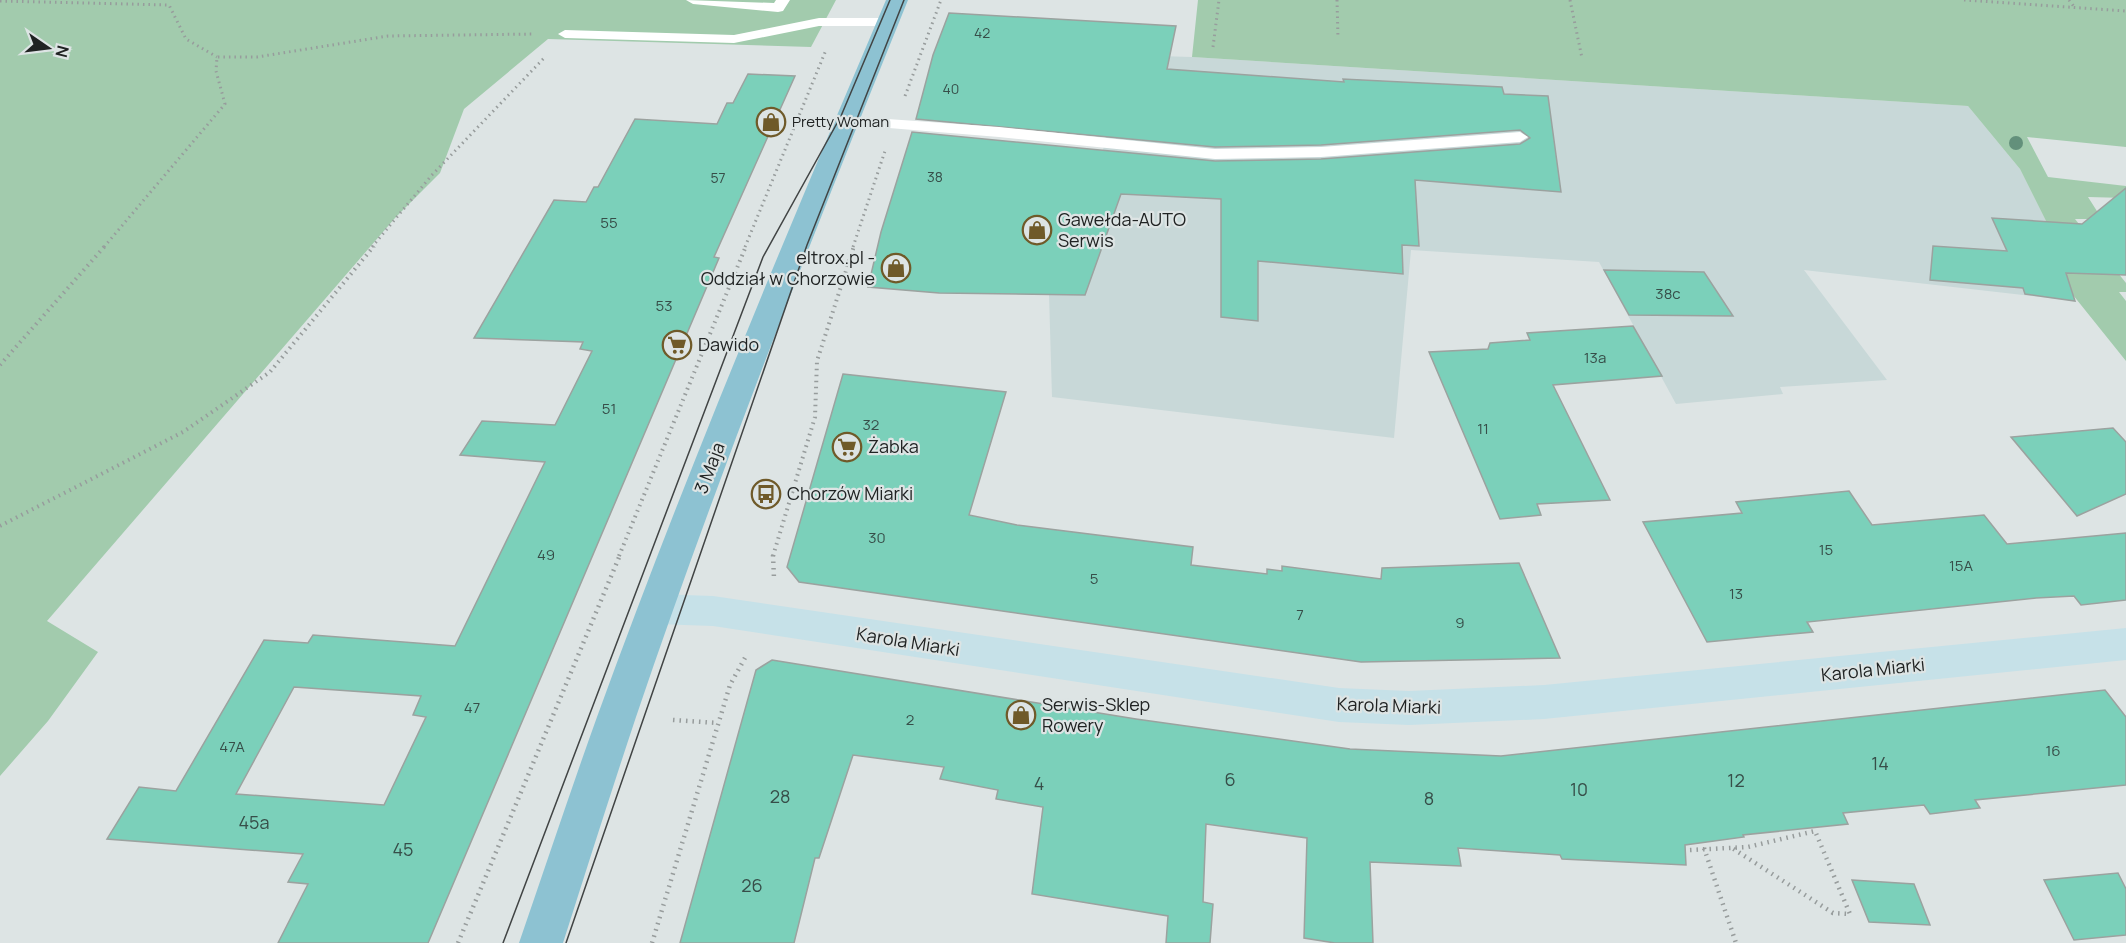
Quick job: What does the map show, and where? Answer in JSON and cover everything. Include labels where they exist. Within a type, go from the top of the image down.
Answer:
[{"type":"main road","name":"3 Maja","points":[[541,943],[656,609],[777,291],[892,11]]},
{"type":"street","name":"Karola Miarki","points":[[656,609],[724,612],[1047,663],[1339,705],[1409,708],[1544,702],[2126,644]]},
{"type":"lane","points":[[693,0],[778,8],[783,0]]},
{"type":"lane","points":[[566,34],[734,39],[819,22],[837,23],[892,11]]},
{"type":"lane","points":[[846,121],[999,132],[1215,154],[1321,152],[1520,137]]},
{"type":"path","points":[[905,98],[941,0]]},
{"type":"path","points":[[1213,46],[1219,0]]},
{"type":"path","points":[[1337,0],[1338,39]]},
{"type":"path","points":[[1569,0],[1582,58]]},
{"type":"path","points":[[1964,0],[2126,11]]},
{"type":"path","points":[[2069,0],[2075,8]]},
{"type":"path","points":[[0,1],[169,5],[186,39],[217,57],[257,57],[388,36],[566,34]]},
{"type":"path","points":[[458,943],[556,712],[837,23]]},
{"type":"path","points":[[0,526],[183,432],[270,372],[431,176],[566,34]]},
{"type":"path","points":[[0,365],[176,165],[225,104],[216,71],[217,57]]},
{"type":"path","points":[[771,588],[774,577],[772,559],[815,417],[819,351],[888,143]]},
{"type":"path","points":[[652,943],[730,685],[748,651]]},
{"type":"path","points":[[673,720],[718,723]]},
{"type":"path","points":[[1690,850],[1732,848],[1815,831],[1850,914],[1833,913],[1732,848]]},
{"type":"path","points":[[1704,848],[1736,943]]},
{"type":"shaded area","points":[[1123,55],[1192,57],[1968,106],[2020,169],[2048,225],[2075,301],[1804,270],[1887,380],[1780,387],[1783,394],[1676,404],[1599,262],[1411,250],[1394,438],[1052,397],[1049,294],[1102,155]]},
{"type":"green space","points":[[0,0],[836,0],[811,47],[548,39],[464,109],[440,173],[395,218],[47,621],[98,652],[48,721],[0,776]]},
{"type":"green space","points":[[1198,0],[2126,0],[2126,147],[2027,137],[2048,177],[2126,186],[2126,198],[2088,197],[2102,219],[2075,219],[2126,283],[2126,292],[2119,292],[2126,301],[2126,361],[2073,295],[2048,225],[2020,169],[1968,106],[1192,57]]},
{"type":"building","points":[[949,13],[1176,26],[1167,69],[1344,82],[1343,79],[1502,87],[1504,94],[1548,96],[1561,192],[1415,180],[1419,246],[1402,245],[1403,274],[1258,261],[1258,321],[1221,317],[1221,199],[1121,194],[1085,295],[939,293],[868,287],[881,232],[912,132],[1215,161],[1321,159],[1520,144],[1530,138],[1520,130],[1321,145],[1215,147],[916,119],[933,55]]},
{"type":"building","points":[[748,74],[795,76],[714,257],[719,258],[428,943],[278,943],[308,884],[288,882],[303,854],[107,839],[139,787],[176,791],[264,640],[308,643],[313,635],[455,646],[545,462],[460,455],[482,421],[555,425],[592,351],[580,349],[583,342],[474,338],[554,200],[586,202],[594,187],[598,187],[635,119],[717,124],[727,103],[733,103]],"holes":[[[294,687],[421,696],[413,715],[426,717],[384,805],[236,794]]]},
{"type":"building","points":[[2126,188],[2126,275],[2066,273],[2075,301],[2025,294],[2023,288],[1930,280],[1933,246],[2007,251],[1992,218],[2082,224]]},
{"type":"building","points":[[1604,270],[1704,272],[1733,316],[1629,315]]},
{"type":"building","points":[[1633,326],[1662,376],[1553,385],[1610,500],[1537,504],[1541,515],[1500,519],[1429,352],[1488,349],[1490,343],[1530,340],[1527,333]]},
{"type":"building","points":[[843,374],[1006,392],[969,515],[1017,525],[1193,547],[1191,565],[1267,574],[1267,569],[1282,571],[1282,566],[1381,579],[1382,568],[1519,563],[1560,658],[1361,662],[799,582],[787,567]]},
{"type":"building","points":[[2113,428],[2126,442],[2126,494],[2077,516],[2011,437]]},
{"type":"building","points":[[1849,491],[1872,525],[1984,515],[2007,544],[2126,533],[2126,600],[2081,605],[2074,596],[2036,598],[1807,622],[1813,632],[1707,642],[1643,522],[1742,513],[1736,502]]},
{"type":"building","points":[[772,660],[1136,719],[1350,749],[1501,756],[2105,690],[2126,717],[2126,785],[1975,800],[1980,808],[1930,814],[1924,805],[1843,813],[1848,824],[1743,835],[1744,837],[1685,845],[1686,865],[1562,859],[1560,855],[1458,848],[1461,866],[1370,862],[1373,943],[1335,943],[1304,938],[1307,838],[1206,824],[1203,902],[1213,904],[1210,943],[1166,943],[1168,916],[1032,894],[1043,807],[996,799],[998,790],[940,779],[944,767],[853,755],[819,858],[815,858],[794,943],[680,943],[756,670]]},
{"type":"building","points":[[2118,873],[2126,889],[2126,935],[2074,940],[2044,880]]},
{"type":"building","points":[[1852,880],[1914,884],[1930,925],[1869,922]]},
{"type":"tram line","points":[[503,943],[763,257],[841,116],[890,0]]},
{"type":"tram line","points":[[566,943],[807,245],[904,0]]},
{"type":"place","name":"Pretty Woman","points":[[771,122]]},
{"type":"place","name":"Gawełda-AUTO Serwis","points":[[1037,230]]},
{"type":"place","name":"eltrox.pl - Oddział w Chorzowie","points":[[896,268]]},
{"type":"place","name":"Dawido","points":[[677,345]]},
{"type":"place","name":"Żabka","points":[[847,447]]},
{"type":"place","name":"Chorzów Miarki","points":[[766,494]]},
{"type":"place","name":"Serwis-Sklep Rowery","points":[[1021,715]]}]
